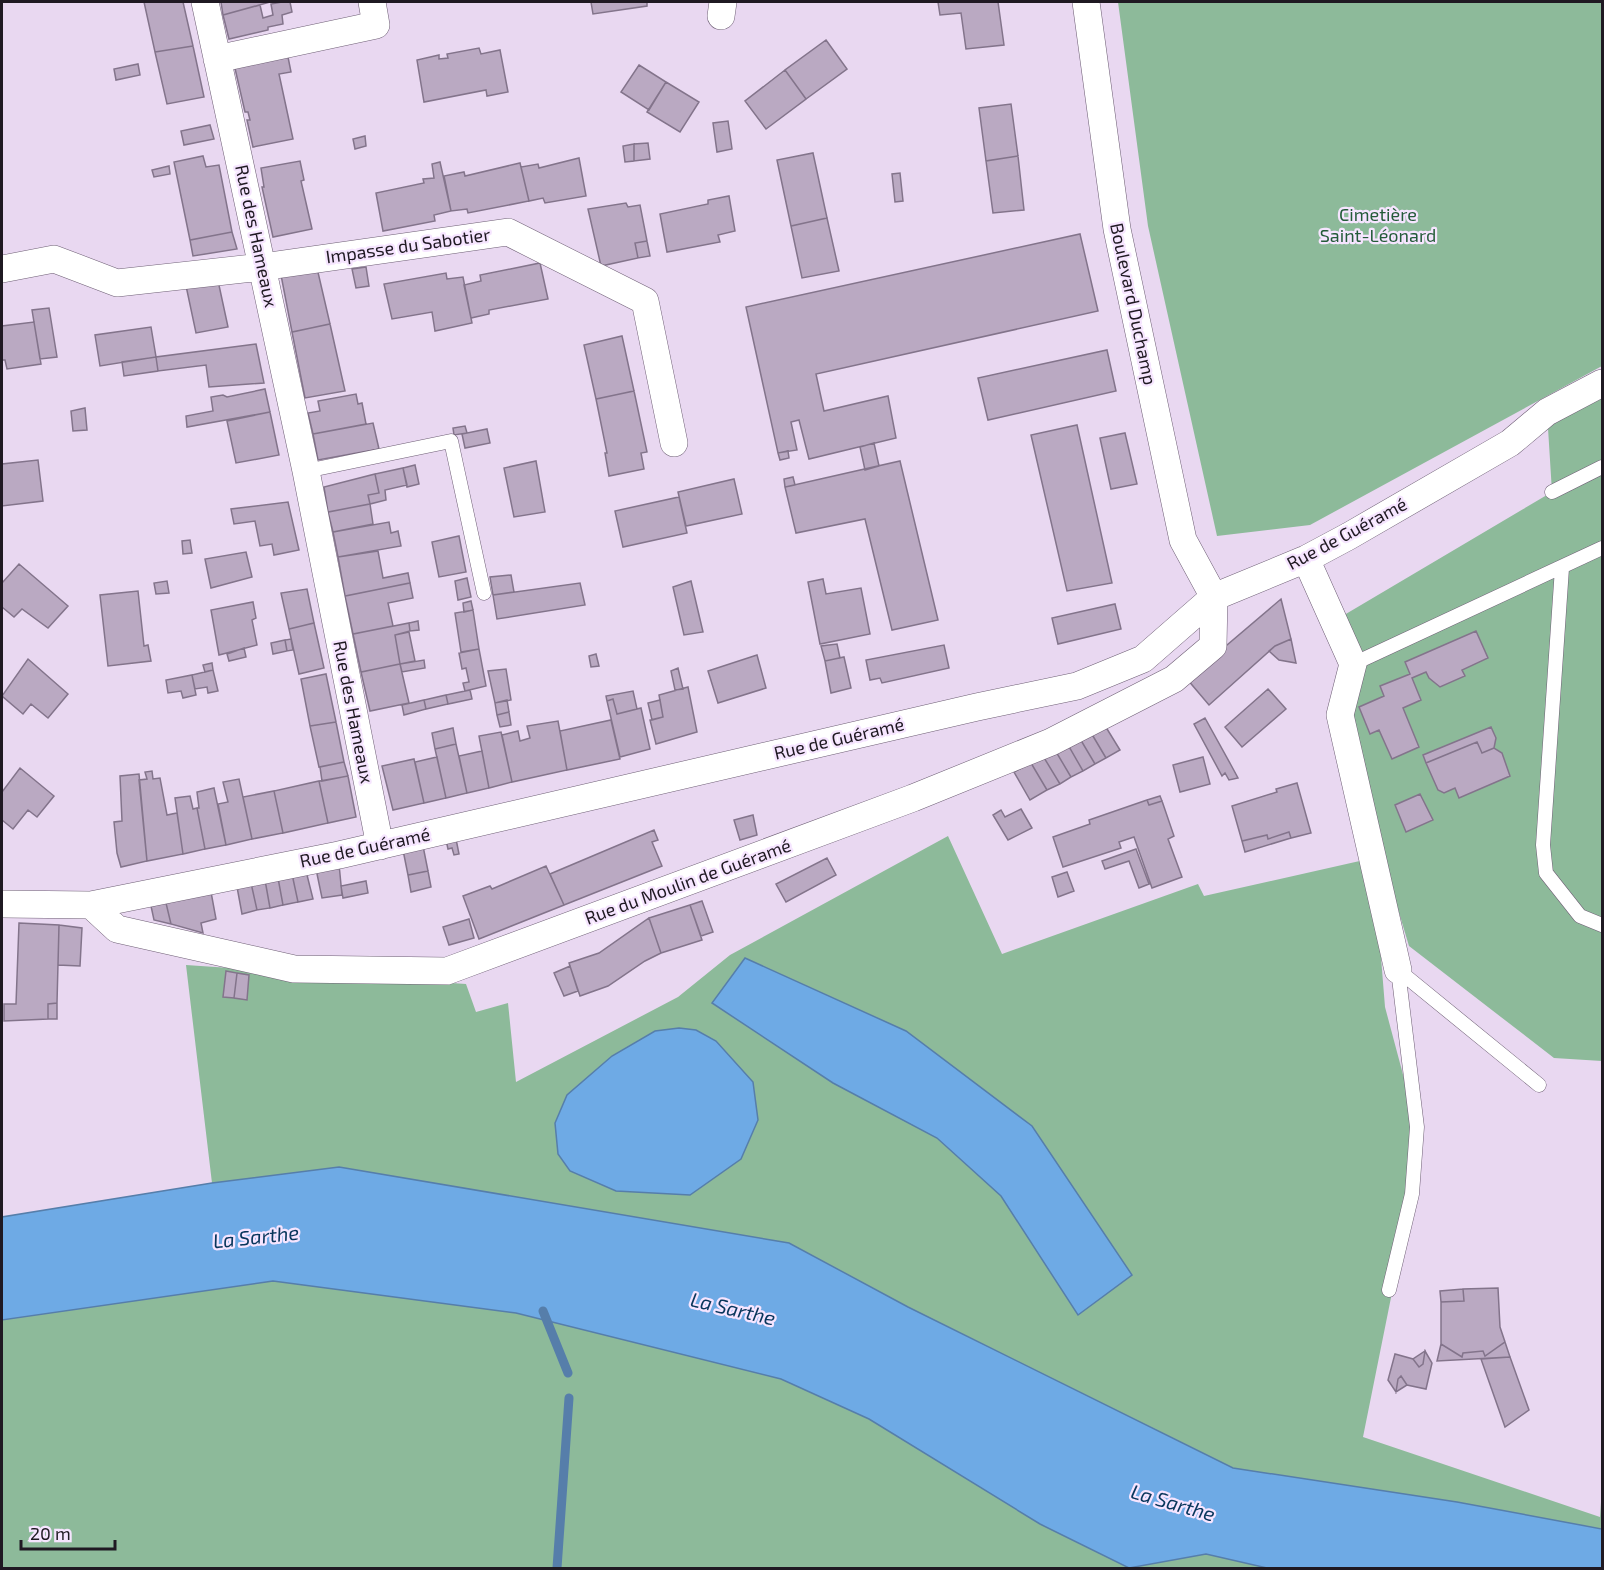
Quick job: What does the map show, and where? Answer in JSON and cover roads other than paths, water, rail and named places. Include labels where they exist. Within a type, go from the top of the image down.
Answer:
[{"type":"street","name":"Rue des Hameaux","points":[[205,2],[306,471],[380,846]]},
{"type":"street","points":[[217,59],[376,25],[372,2]]},
{"type":"street","name":"Boulevard Duchamp","points":[[1086,2],[1117,229],[1173,494],[1183,540],[1214,597]]},
{"type":"street","name":"Impasse du Sabotier","points":[[262,267],[508,232],[645,301],[674,443]]},
{"type":"street","points":[[2,269],[54,259],[117,283],[262,267]]},
{"type":"street","name":"Rue de Guéramé","points":[[2,904],[91,905],[380,846],[966,710],[1077,687],[1143,659],[1214,597],[1306,560],[1510,443],[1547,412],[1602,383]]},
{"type":"street","points":[[1306,560],[1353,664],[1340,715],[1398,970]]},
{"type":"street","name":"Rue du Moulin de Guéramé","points":[[91,905],[117,929],[294,969],[447,971],[913,798],[1051,742],[1174,679],[1213,646],[1214,597]]},
{"type":"lane","points":[[306,471],[451,441],[484,593]]},
{"type":"lane","points":[[1552,492],[1602,467]]},
{"type":"lane","points":[[1353,664],[1602,548]]},
{"type":"lane","points":[[1562,568],[1543,845],[1546,873],[1580,916],[1602,925]]},
{"type":"lane","points":[[1398,970],[1539,1085]]},
{"type":"lane","points":[[1389,1290],[1412,1194],[1417,1127],[1398,970]]},
{"type":"water","points":[[745,958],[906,1031],[1032,1126],[1132,1275],[1078,1315],[1001,1196],[937,1138],[833,1083],[712,1003]]},
{"type":"water","points":[[679,1028],[696,1030],[716,1041],[753,1082],[758,1120],[741,1159],[690,1195],[616,1191],[570,1171],[558,1154],[555,1123],[567,1095],[612,1056],[655,1031]]},
{"type":"water","name":"La Sarthe","points":[[339,1167],[789,1243],[908,1307],[1233,1468],[1457,1502],[1602,1529],[1602,1568],[1267,1568],[1206,1554],[1129,1568],[1040,1524],[869,1419],[781,1379],[516,1313],[273,1281],[2,1320],[2,1217],[212,1183]]},
{"type":"waterway","points":[[543,1311],[568,1373]]},
{"type":"waterway","points":[[557,1568],[569,1398]]},
{"type":"park label","name":"Cimetière Saint-Léonard","points":[[1378,225]]}]
